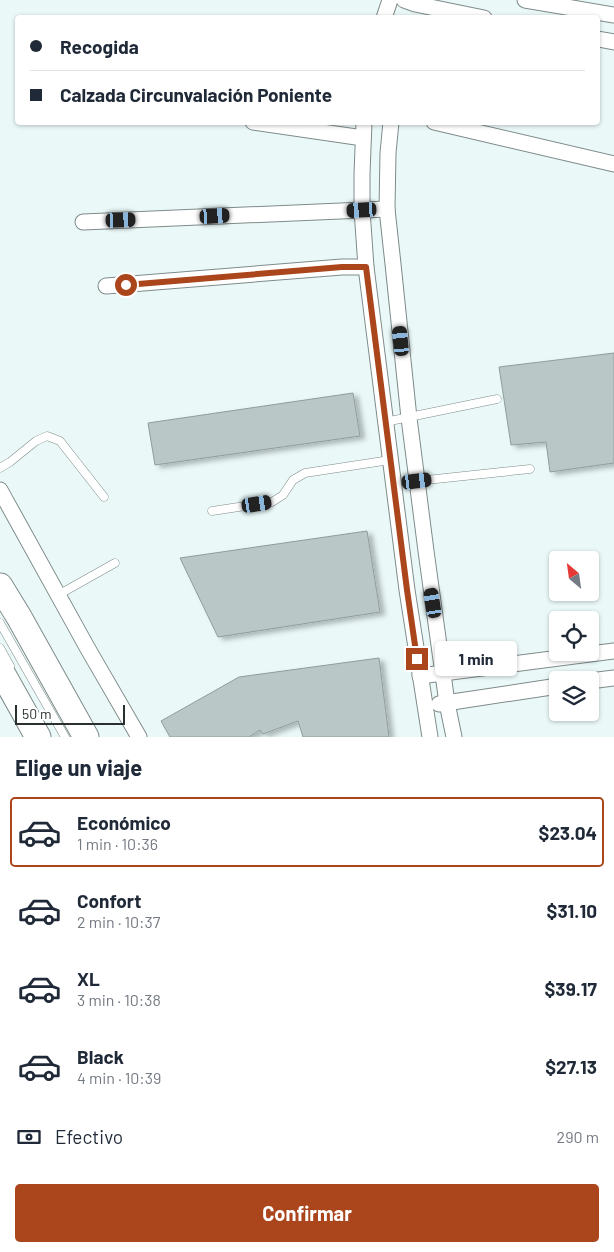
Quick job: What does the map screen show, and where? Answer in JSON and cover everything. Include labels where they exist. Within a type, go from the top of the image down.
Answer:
[{"type":"highway","points":[[0,586],[86,737]]},
{"type":"highway","points":[[7,671],[33,732]]},
{"type":"street","points":[[385,15],[390,0]]},
{"type":"street","points":[[525,0],[614,15]]},
{"type":"street","points":[[412,5],[467,15]]},
{"type":"street","points":[[600,39],[614,42]]},
{"type":"street","points":[[274,125],[364,138]]},
{"type":"street","points":[[364,125],[362,210],[366,267],[402,554],[430,737]]},
{"type":"street","points":[[391,125],[387,208],[409,418],[447,703],[454,737]]},
{"type":"street","points":[[447,125],[614,164]]},
{"type":"street","points":[[83,222],[387,208]]},
{"type":"street","points":[[106,286],[342,267],[366,267]]},
{"type":"street","points":[[0,490],[139,737]]},
{"type":"street","points":[[402,554],[426,551]]},
{"type":"street","points":[[420,676],[614,651]]},
{"type":"street","points":[[599,680],[614,678]]},
{"type":"street","points":[[425,706],[549,687]]},
{"type":"lane","points":[[385,422],[497,399]]},
{"type":"lane","points":[[0,468],[36,441],[47,436],[60,441],[104,497]]},
{"type":"lane","points":[[212,511],[272,502],[283,495],[294,480],[305,473],[390,460]]},
{"type":"lane","points":[[417,481],[530,469]]},
{"type":"lane","points":[[58,595],[115,563]]},
{"type":"lane","points":[[0,624],[65,737]]},
{"type":"lane","points":[[0,648],[7,671]]},
{"type":"building","points":[[614,353],[614,463],[550,472],[546,442],[511,445],[499,367]]},
{"type":"building","points":[[353,393],[360,436],[155,465],[148,423]]},
{"type":"building","points":[[367,531],[380,612],[218,637],[180,558]]},
{"type":"building","points":[[379,658],[389,737],[303,737],[298,721],[263,734],[260,730],[249,737],[170,737],[161,721],[239,677]]},
{"type":"route","points":[[126,285],[342,267],[366,267],[417,659]]}]
